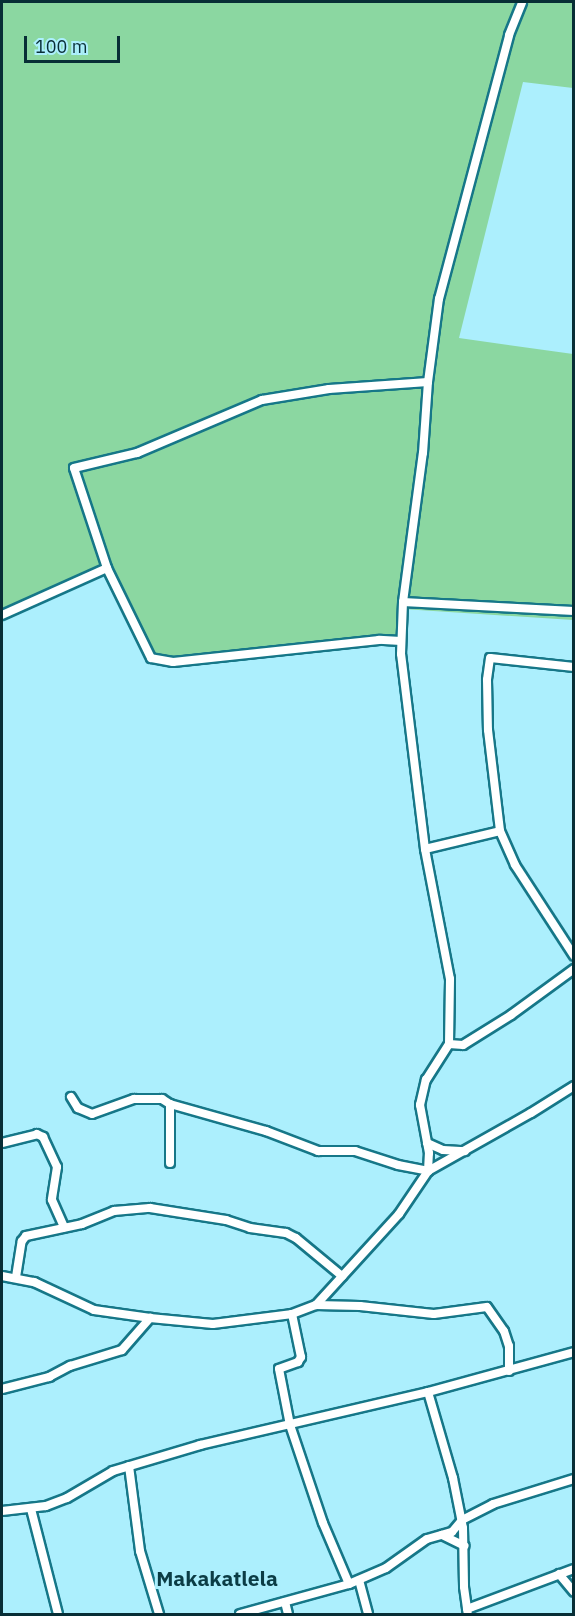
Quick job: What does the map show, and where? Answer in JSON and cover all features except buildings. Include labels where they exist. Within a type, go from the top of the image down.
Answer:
[{"type":"street","points":[[428,1171],[427,1143],[420,1104],[422,1092],[433,1066],[449,1044],[447,961],[424,849],[401,641],[403,602],[423,453],[428,382],[439,299],[509,35],[522,2]]},
{"type":"street","points":[[401,641],[379,640],[173,662],[151,658],[107,568],[74,468],[137,453],[262,400],[329,389],[428,382]]},
{"type":"street","points":[[2,615],[107,568]]},
{"type":"street","points":[[403,602],[573,611]]},
{"type":"street","points":[[573,667],[490,658],[488,730],[500,831],[515,865],[573,956]]},
{"type":"street","points":[[424,849],[500,831]]},
{"type":"street","points":[[449,1044],[463,1045],[511,1015],[573,969]]},
{"type":"street","points":[[316,1305],[399,1214],[428,1171],[466,1151],[573,1086]]},
{"type":"street","points":[[71,1096],[78,1108],[92,1114],[134,1099],[152,1097],[266,1131],[318,1151],[355,1151],[428,1171]]},
{"type":"street","points":[[170,1162],[171,1104]]},
{"type":"street","points":[[2,1143],[37,1134],[43,1137],[57,1167],[52,1200],[64,1227]]},
{"type":"street","points":[[427,1143],[443,1150],[466,1151]]},
{"type":"street","points":[[16,1277],[22,1241],[26,1236],[82,1224],[114,1211],[135,1209],[166,1210],[226,1220],[243,1226],[292,1236],[342,1276]]},
{"type":"street","points":[[2,1276],[16,1277],[49,1288],[94,1310],[213,1324],[292,1314],[316,1305],[360,1306],[434,1314],[487,1307],[504,1331],[509,1346],[509,1371]]},
{"type":"street","points":[[292,1314],[301,1357],[298,1362],[279,1369],[290,1425],[323,1523],[349,1584]]},
{"type":"street","points":[[2,1389],[49,1377],[70,1366],[122,1350],[150,1318]]},
{"type":"street","points":[[2,1511],[31,1509],[67,1498],[113,1471],[200,1445],[428,1392],[573,1352]]},
{"type":"street","points":[[428,1392],[453,1478],[462,1520],[467,1612],[573,1569]]},
{"type":"street","points":[[129,1466],[140,1551],[159,1614]]},
{"type":"street","points":[[240,1614],[359,1580],[386,1568],[427,1539],[452,1532],[462,1520],[493,1504],[573,1479]]},
{"type":"street","points":[[31,1509],[58,1614]]},
{"type":"street","points":[[442,1534],[465,1546]]},
{"type":"street","points":[[559,1574],[573,1592]]},
{"type":"street","points":[[359,1580],[368,1614]]},
{"type":"street","points":[[285,1602],[288,1614]]},
{"type":"green space","points":[[2,2],[573,2],[573,88],[523,82],[459,338],[573,354],[573,620],[403,609],[401,641],[173,662],[151,658],[106,568],[2,615]]},
{"type":"district","name":"Makakatlela","points":[[217,1578]]}]
